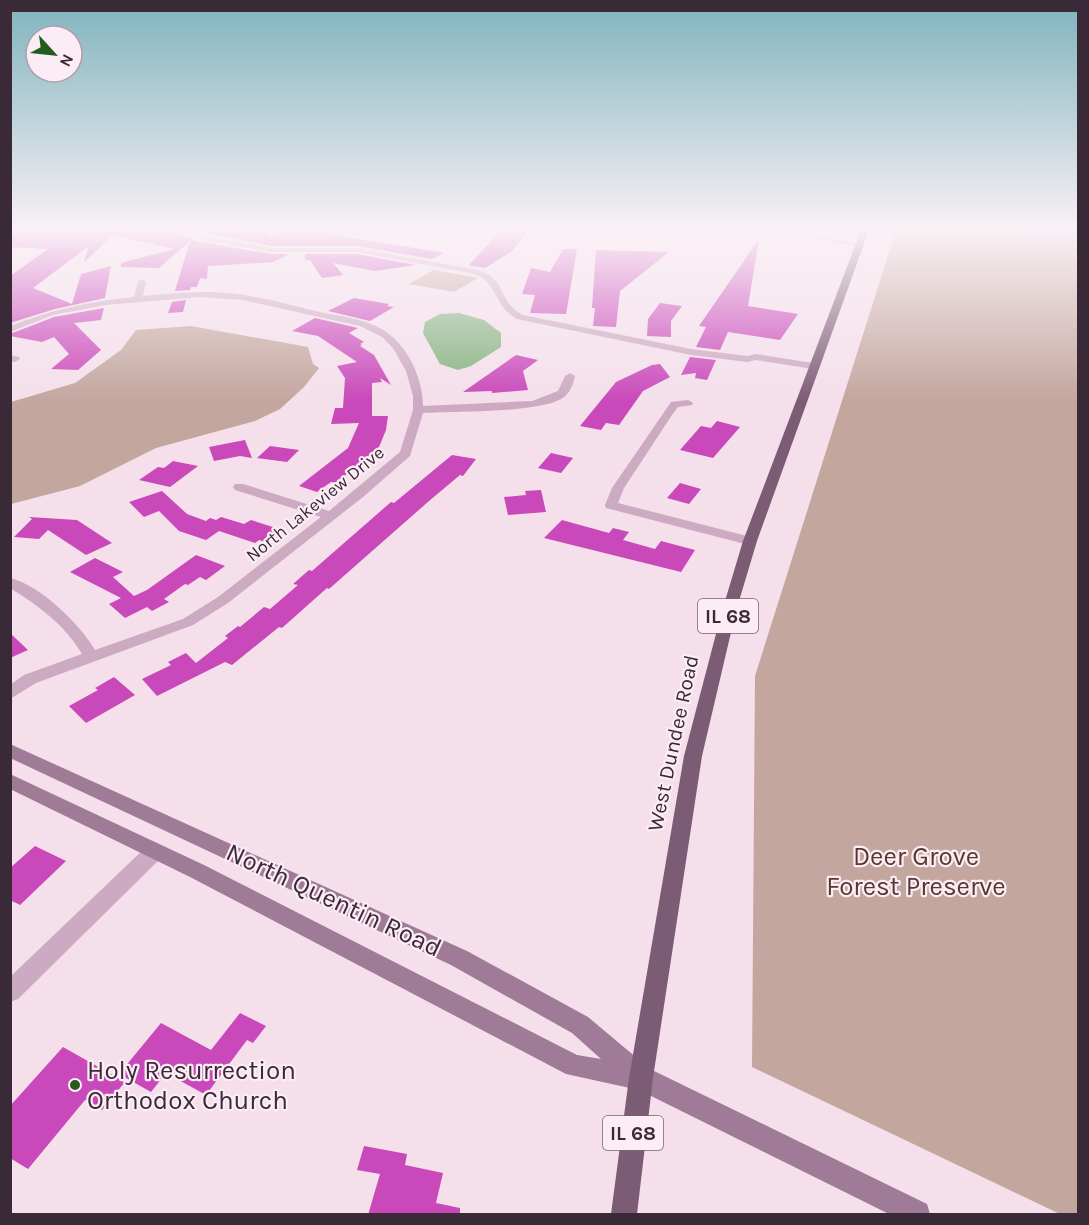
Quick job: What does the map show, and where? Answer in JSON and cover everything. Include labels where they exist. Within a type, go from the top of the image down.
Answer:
[{"type":"main road","name":"West Dundee Road","points":[[624,1215],[641,1078],[693,756],[729,611],[750,541],[843,287]]},
{"type":"main road","name":"North Quentin Road","points":[[10,750],[459,958],[580,1025],[641,1078],[917,1215]]},
{"type":"main road","name":"North Quentin Road","points":[[10,782],[208,877],[574,1066],[641,1078]]},
{"type":"street","points":[[138,299],[141,287]]},
{"type":"street","points":[[497,287],[506,309],[520,317],[691,352],[747,359],[754,363],[812,369]]},
{"type":"street","name":"North Lakeview Drive","points":[[10,329],[51,313],[76,307],[199,294],[243,297],[363,324],[385,335],[397,347],[411,371],[418,396],[418,410],[406,453],[331,516],[223,600],[188,622],[30,679],[10,693]]},
{"type":"street","points":[[418,410],[520,405],[546,401],[565,393],[569,386],[570,376]]},
{"type":"street","points":[[688,403],[675,404],[668,413],[618,488],[611,505],[750,541]]},
{"type":"street","points":[[239,487],[331,516]]},
{"type":"street","points":[[10,582],[64,617],[82,638],[91,656]]},
{"type":"street","points":[[10,992],[154,852]]},
{"type":"green space","points":[[427,287],[462,287],[454,292]]},
{"type":"green space","name":"Deer Grove Forest Preserve","points":[[878,287],[1078,287],[1078,1214],[1060,1214],[752,1067],[755,676]]},
{"type":"green space","points":[[191,326],[308,347],[313,364],[319,368],[304,387],[280,409],[255,421],[156,448],[80,486],[11,504],[11,402],[75,383],[121,350],[136,330]]},
{"type":"shaded area","points":[[459,313],[484,320],[501,333],[501,347],[471,366],[458,370],[440,364],[423,333],[425,322],[440,314]]},
{"type":"building","points":[[10,287],[34,287],[72,304],[77,287],[107,287],[105,298],[55,309],[10,323]]},
{"type":"building","points":[[176,287],[191,287],[190,290],[175,291]]},
{"type":"building","points":[[524,287],[571,287],[566,314],[530,313],[535,295],[522,294]]},
{"type":"building","points":[[593,287],[625,287],[620,291],[616,327],[593,326],[595,308],[592,308]]},
{"type":"building","points":[[726,287],[751,287],[748,306],[798,314],[780,340],[728,332],[720,350],[696,347],[706,327],[699,326]]},
{"type":"building","points":[[354,298],[389,304],[387,306],[394,307],[370,321],[328,311]]},
{"type":"building","points":[[186,300],[183,312],[168,313],[172,302]]},
{"type":"building","points":[[660,303],[682,306],[671,321],[671,337],[647,336],[648,319]]},
{"type":"building","points":[[104,308],[101,320],[74,323],[101,350],[78,370],[51,369],[69,354],[54,337],[42,342],[10,336],[10,334],[54,317]]},
{"type":"building","points":[[315,318],[358,328],[349,333],[364,342],[360,346],[374,355],[391,385],[380,378],[382,382],[372,383],[372,416],[388,416],[386,430],[379,447],[336,483],[331,482],[317,492],[299,486],[348,448],[359,423],[331,424],[335,408],[343,408],[345,378],[337,366],[357,362],[318,336],[292,331]]},
{"type":"building","points":[[516,355],[538,360],[523,371],[528,390],[492,393],[492,391],[463,392]]},
{"type":"building","points":[[690,357],[716,360],[707,380],[695,378],[696,373],[681,375]]},
{"type":"building","points":[[660,364],[670,377],[643,391],[619,425],[606,423],[601,430],[580,426],[616,382],[652,365]]},
{"type":"building","points":[[717,421],[740,427],[713,458],[680,450],[701,426],[711,428]]},
{"type":"building","points":[[245,440],[252,458],[240,456],[214,461],[209,447]]},
{"type":"building","points":[[270,446],[299,450],[287,462],[257,458]]},
{"type":"building","points":[[551,453],[573,458],[561,473],[538,468]]},
{"type":"building","points":[[452,455],[476,459],[463,476],[460,475],[429,501],[282,628],[279,627],[232,665],[225,662],[157,696],[142,679],[171,665],[168,662],[186,653],[196,663],[228,638],[225,636],[264,607],[270,609],[298,585],[293,584],[309,570],[312,571],[391,502],[394,503]]},
{"type":"building","points":[[173,461],[198,466],[170,487],[139,480],[158,467],[164,468]]},
{"type":"building","points":[[680,483],[701,489],[689,504],[667,498]]},
{"type":"building","points":[[541,490],[546,512],[508,515],[504,497],[526,495],[525,491]]},
{"type":"building","points":[[162,491],[187,514],[206,521],[210,518],[216,520],[221,517],[244,524],[251,520],[282,530],[265,542],[259,540],[255,543],[219,531],[206,540],[179,531],[159,511],[144,517],[129,502]]},
{"type":"building","points":[[29,517],[77,520],[112,543],[86,555],[48,530],[39,539],[14,537],[32,519]]},
{"type":"building","points":[[562,520],[609,533],[613,528],[629,532],[623,540],[655,549],[661,541],[695,550],[681,572],[544,538]]},
{"type":"building","points":[[196,555],[225,566],[206,580],[200,577],[188,585],[185,584],[164,599],[169,602],[152,611],[147,607],[125,618],[109,604],[121,598],[70,572],[95,558],[123,572],[113,577],[134,596],[147,590]]},
{"type":"building","points":[[10,633],[28,650],[10,658]]},
{"type":"building","points":[[114,677],[135,695],[86,723],[69,706],[98,690],[95,688]]},
{"type":"building","points":[[35,846],[66,861],[20,905],[10,900],[10,868]]},
{"type":"building","points":[[240,1013],[266,1026],[253,1043],[247,1040],[206,1095],[166,1073],[151,1092],[119,1074],[161,1023],[211,1050]]},
{"type":"building","points":[[63,1047],[125,1082],[102,1110],[85,1100],[28,1169],[10,1158],[10,1106]]},
{"type":"building","points":[[364,1146],[407,1154],[405,1165],[443,1173],[436,1203],[460,1208],[460,1215],[368,1215],[380,1174],[357,1170]]},
{"type":"place","name":"Holy Resurrection Orthodox Church","points":[[75,1085]]}]
